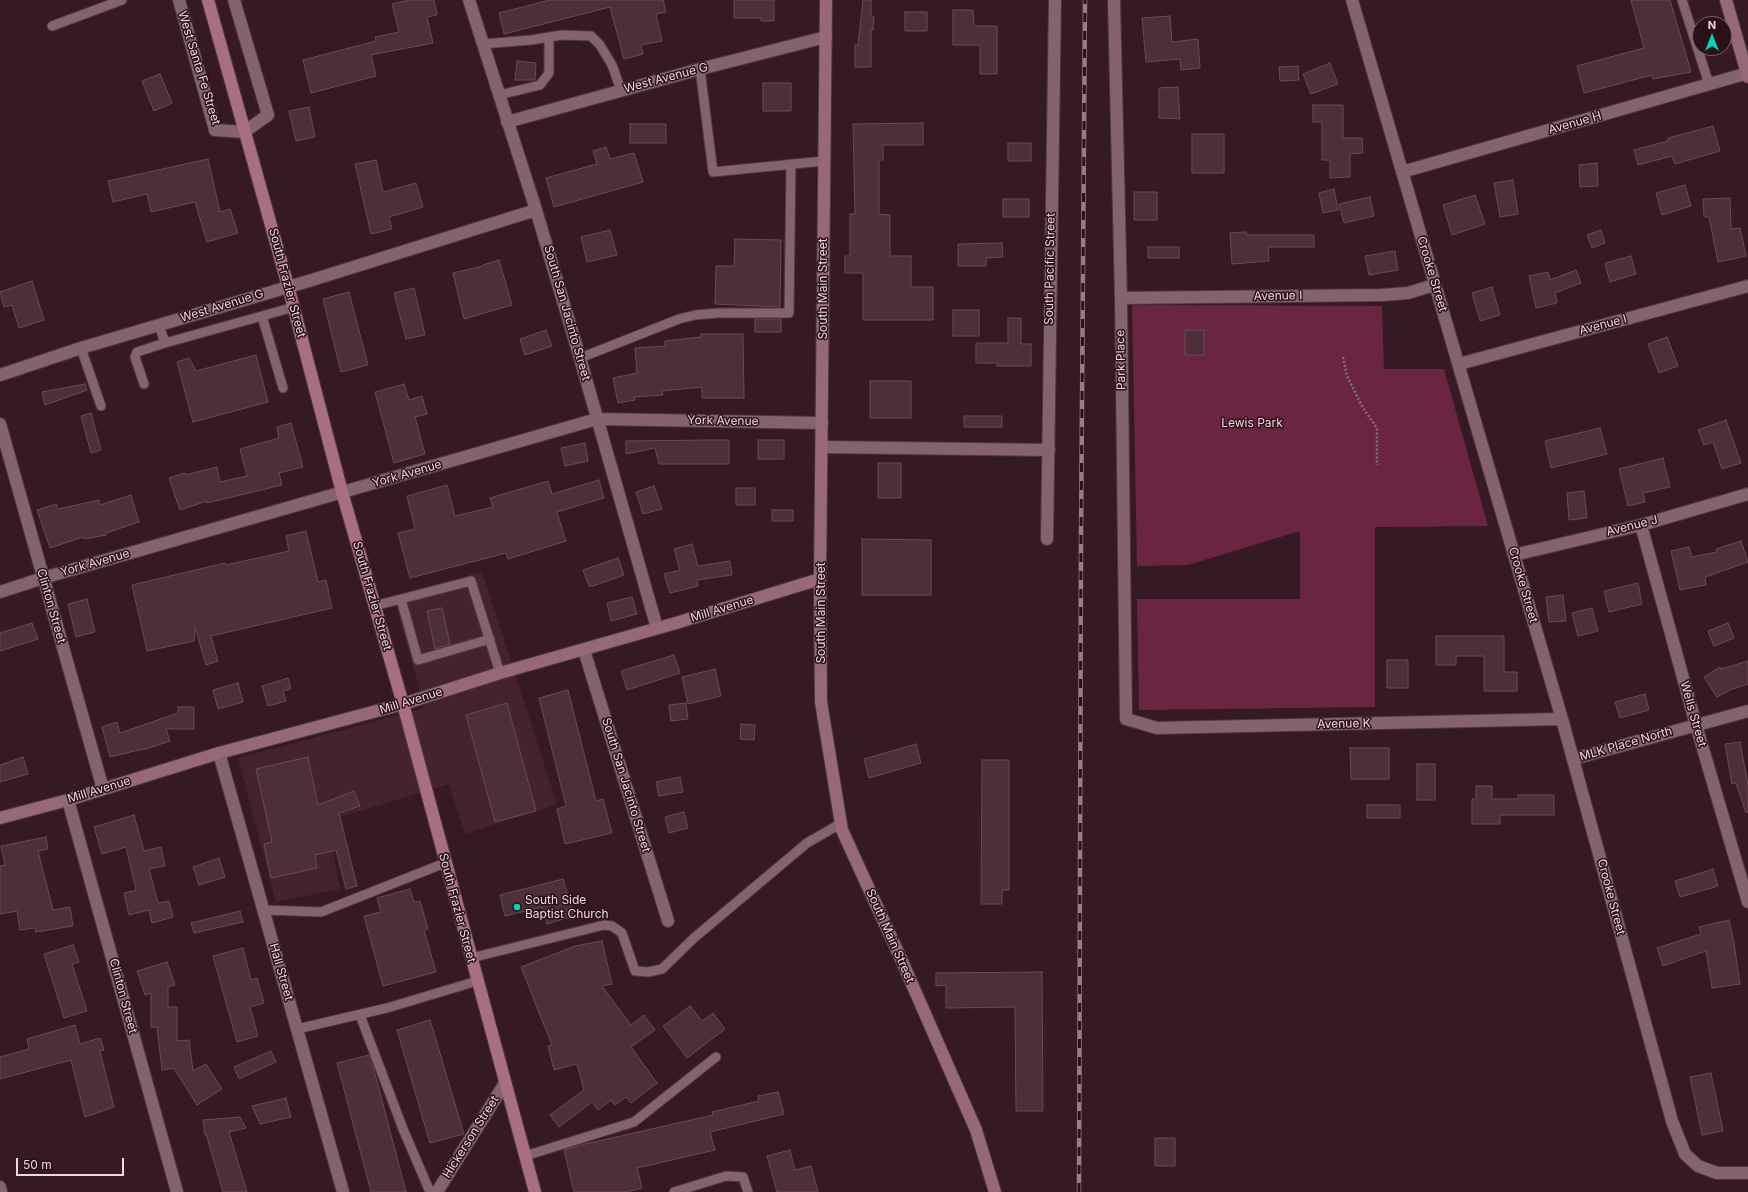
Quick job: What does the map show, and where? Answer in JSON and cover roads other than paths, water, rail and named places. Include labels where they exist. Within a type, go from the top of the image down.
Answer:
[{"type":"main road","name":"South Frazier Street","points":[[208,0],[294,307],[342,492],[403,704],[535,1192]]},
{"type":"street","name":"West Santa Fe Street","points":[[179,0],[215,130],[244,132]]},
{"type":"street","points":[[234,0],[268,115],[244,132]]},
{"type":"street","name":"South San Jacinto Street","points":[[470,0],[507,122],[536,210],[657,628]]},
{"type":"street","name":"South Main Street","points":[[826,0],[820,579],[822,702],[834,774],[840,824],[976,1130],[994,1192]]},
{"type":"street","name":"South Pacific Street","points":[[1047,539],[1050,246],[1055,0]]},
{"type":"street","name":"Park Place","points":[[1114,0],[1126,719]]},
{"type":"street","name":"Crooke Street","points":[[1352,0],[1562,719],[1672,1122],[1685,1154],[1698,1166],[1716,1173],[1748,1173]]},
{"type":"street","points":[[1726,0],[1748,74]]},
{"type":"street","name":"West Avenue G","points":[[507,122],[700,69],[826,37]]},
{"type":"street","name":"Avenue H","points":[[1402,172],[1748,74]]},
{"type":"street","name":"West Avenue G","points":[[0,375],[81,348],[536,210]]},
{"type":"street","name":"Avenue I","points":[[1120,298],[1382,295],[1408,293],[1434,285]]},
{"type":"street","name":"Avenue I","points":[[1459,364],[1748,286]]},
{"type":"street","name":"York Avenue","points":[[0,592],[43,578],[597,419],[822,423]]},
{"type":"street","name":"Clinton Street","points":[[0,424],[103,788]]},
{"type":"street","points":[[822,446],[1049,450]]},
{"type":"street","name":"Avenue J","points":[[1514,555],[1641,525],[1748,494]]},
{"type":"street","name":"Wells Street","points":[[1641,525],[1696,725],[1748,902]]},
{"type":"street","name":"Mill Avenue","points":[[0,818],[68,800],[219,753],[403,704],[500,673],[584,650],[820,579]]},
{"type":"street","name":"South San Jacinto Street","points":[[584,650],[668,921]]},
{"type":"street","name":"MLK Place North","points":[[1573,759],[1748,710]]},
{"type":"street","name":"Avenue K","points":[[1126,719],[1157,728],[1562,719]]},
{"type":"street","name":"Hall Street","points":[[219,753],[343,1192]]},
{"type":"street","name":"Clinton Street","points":[[68,800],[177,1192]]},
{"type":"street","name":"Hickerson Street","points":[[437,1192],[505,1083]]},
{"type":"street","points":[[0,1187],[2,1192]]},
{"type":"lane","points":[[52,26],[122,0]]},
{"type":"lane","points":[[1682,0],[1709,84]]},
{"type":"lane","points":[[483,44],[562,35],[590,36],[600,45],[612,65],[622,90]]},
{"type":"lane","points":[[499,95],[540,85],[549,73],[549,37]]},
{"type":"lane","points":[[700,69],[714,172],[824,162]]},
{"type":"lane","points":[[580,358],[679,319],[695,315],[719,313],[790,313],[791,164]]},
{"type":"lane","points":[[144,384],[135,356],[137,352],[294,307]]},
{"type":"lane","points":[[262,316],[283,388]]},
{"type":"lane","points":[[159,325],[166,343]]},
{"type":"lane","points":[[81,348],[101,406]]},
{"type":"lane","points":[[374,606],[471,581],[500,673]]},
{"type":"lane","points":[[401,600],[418,660],[490,639]]},
{"type":"lane","points":[[471,958],[604,925],[612,926],[622,933],[635,971],[648,972],[662,969],[694,938],[807,843],[840,824]]},
{"type":"lane","points":[[264,910],[321,912],[445,863]]},
{"type":"lane","points":[[297,1029],[387,1008],[477,981]]},
{"type":"lane","points":[[360,1015],[403,1129],[430,1192]]},
{"type":"lane","points":[[525,1156],[634,1122],[716,1057]]},
{"type":"lane","points":[[674,1192],[726,1176],[743,1177],[748,1192]]},
{"type":"railway","points":[[1079,1192],[1081,537],[1085,0]]},
{"type":"place","name":"South Side Baptist Church","points":[[517,907]]},
{"type":"park label","name":"Lewis Park","points":[[1252,423]]}]
